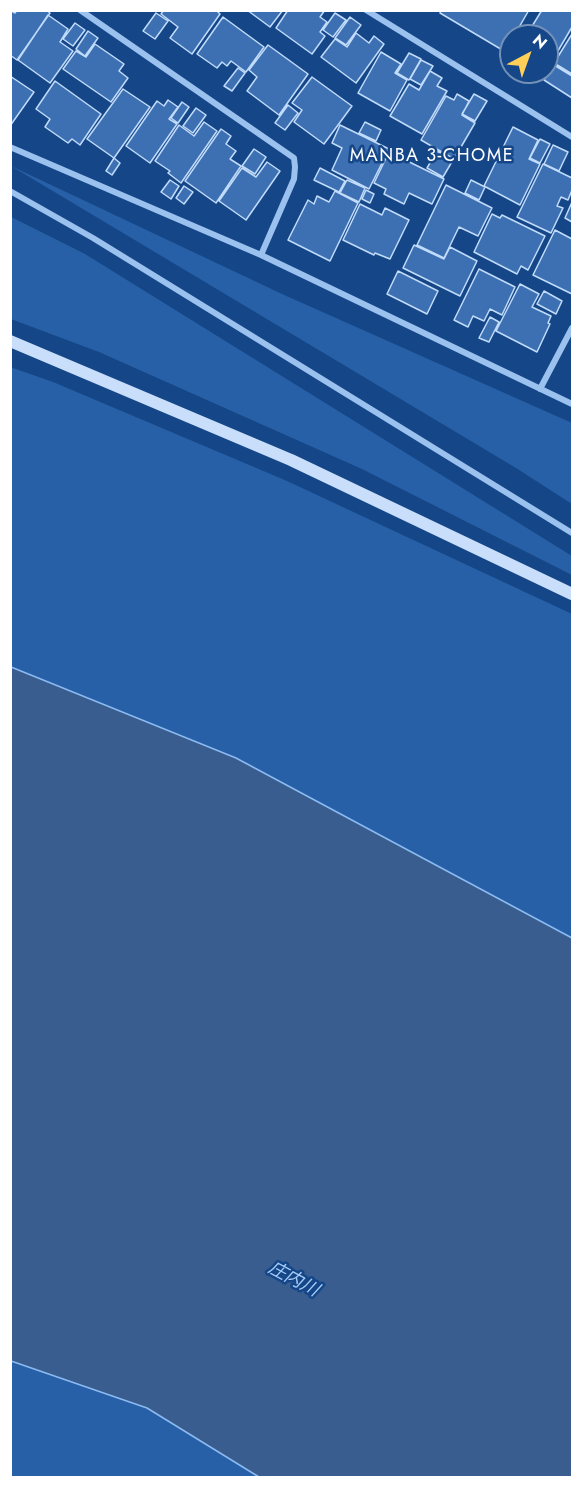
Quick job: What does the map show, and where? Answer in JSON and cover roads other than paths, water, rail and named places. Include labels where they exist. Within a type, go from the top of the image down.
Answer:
[{"type":"street","points":[[80,10],[294,158],[294,179],[261,255]]},
{"type":"street","points":[[366,10],[573,137]]},
{"type":"street","points":[[10,147],[261,255],[573,404]]},
{"type":"street","points":[[10,191],[93,238],[573,533]]},
{"type":"street","points":[[540,389],[573,328]]},
{"type":"street","points":[[10,341],[291,460],[573,594]]},
{"type":"water","name":"庄内川","points":[[11,667],[236,758],[572,938],[572,1477],[259,1477],[147,1408],[11,1361]]},
{"type":"district","name":"MANBA 3-CHOME","points":[[432,157]]}]
